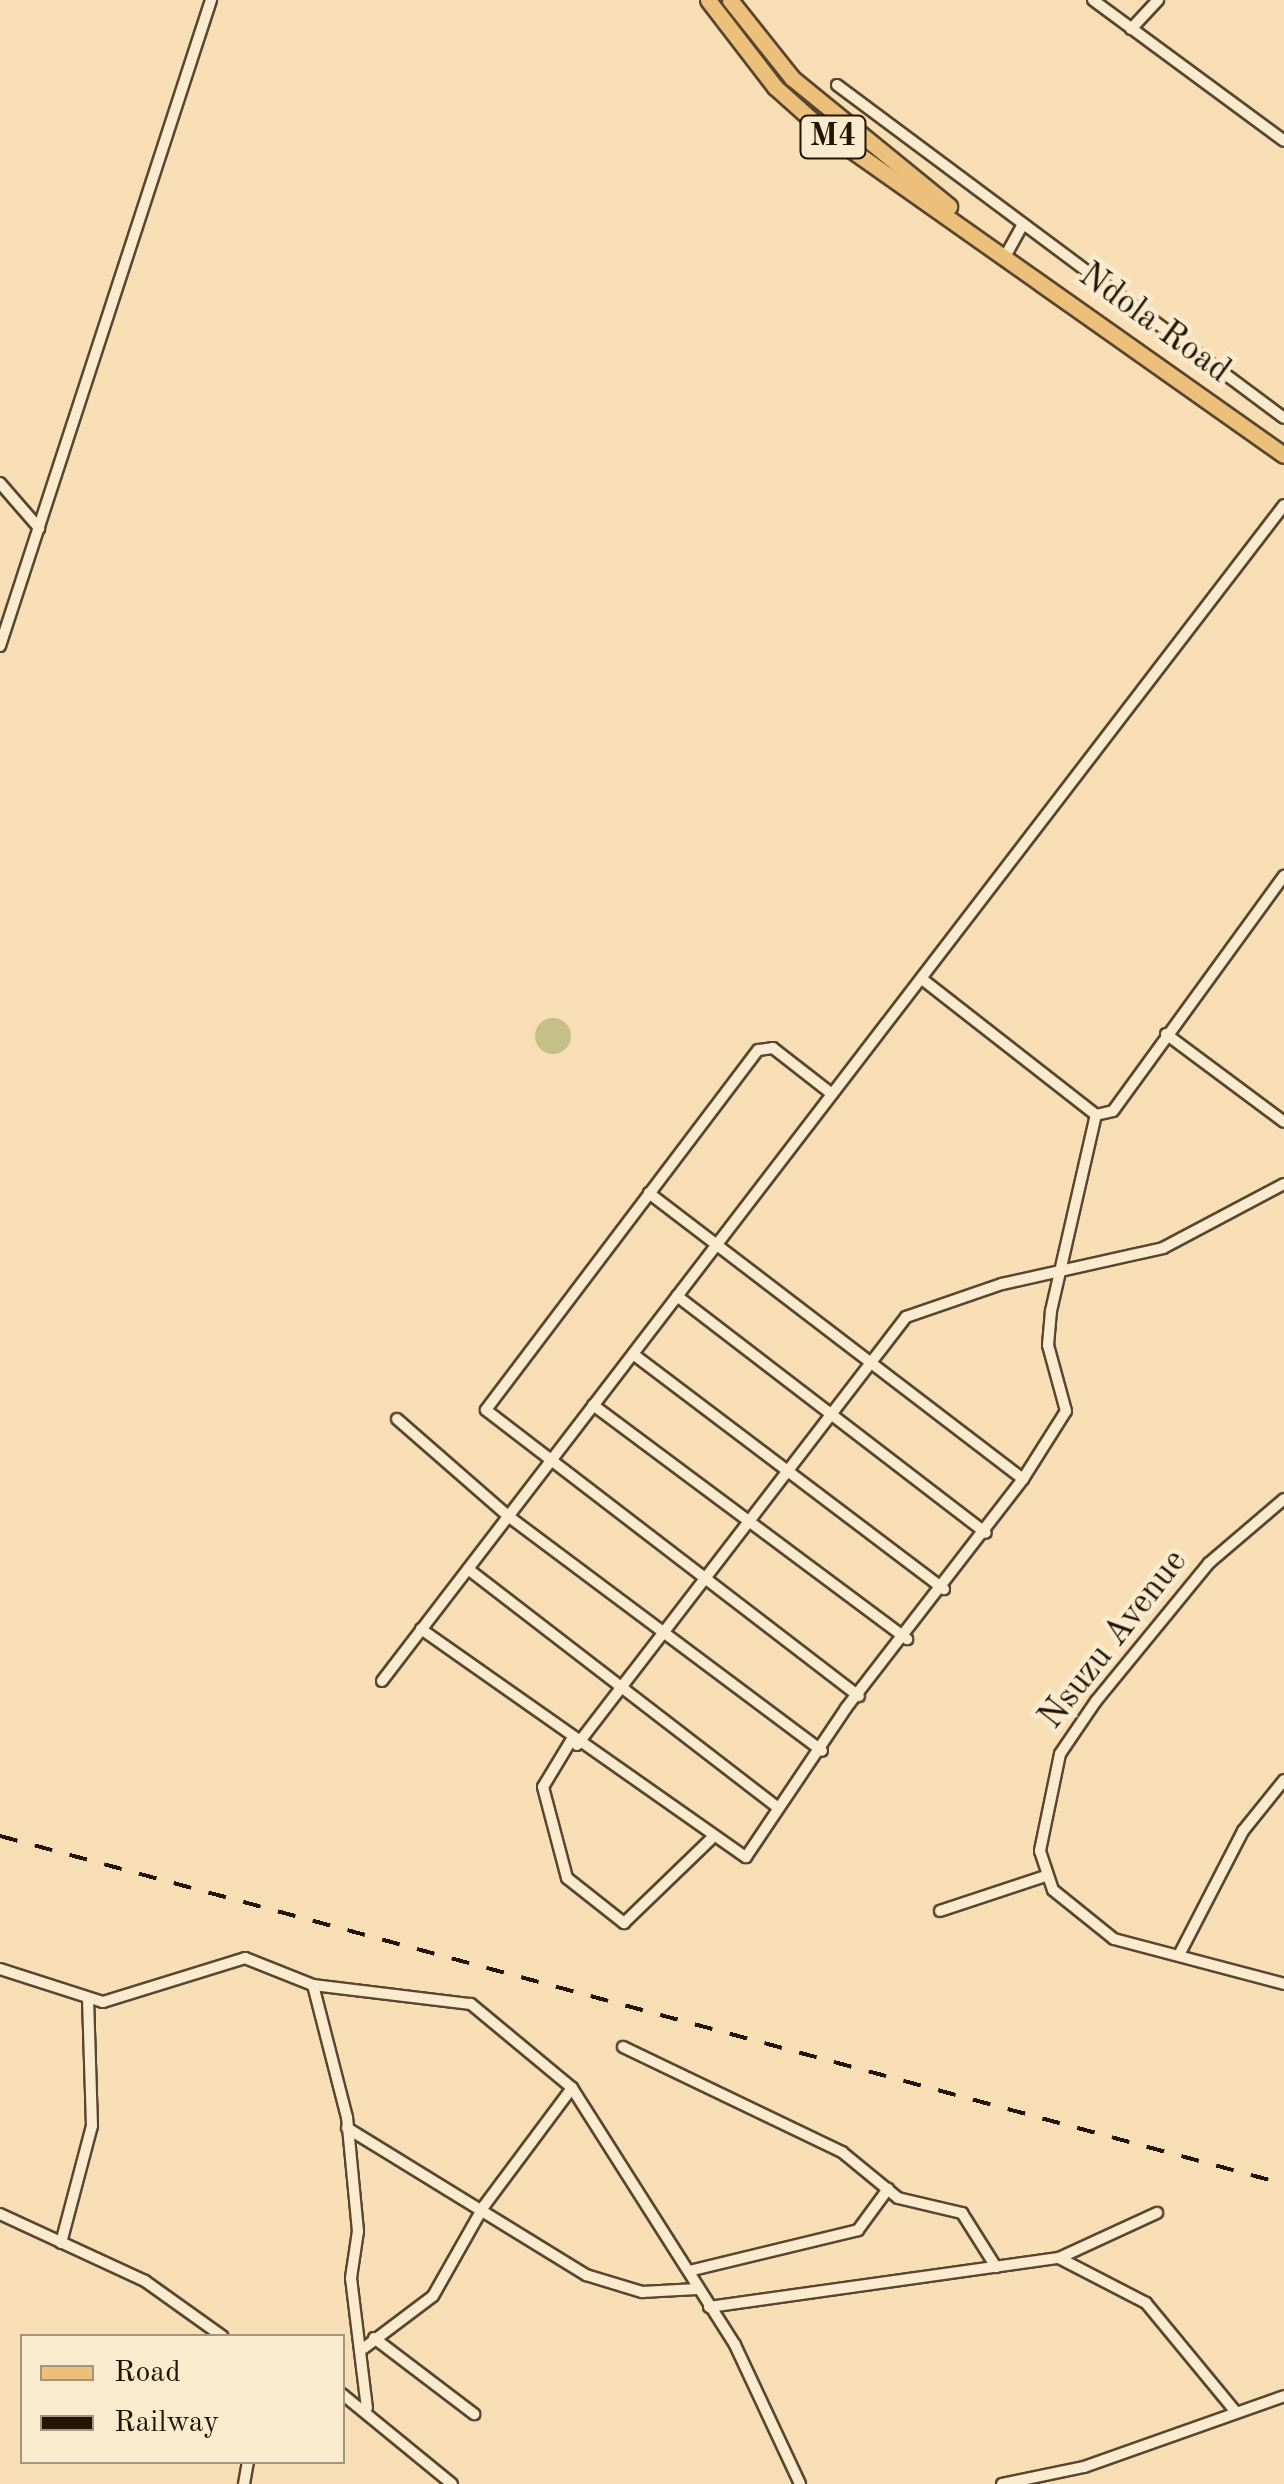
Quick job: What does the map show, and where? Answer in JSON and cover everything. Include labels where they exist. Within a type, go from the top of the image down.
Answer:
[{"type":"main road","name":"M4","points":[[708,0],[774,87],[822,129],[990,240]]},
{"type":"main road","name":"M4","points":[[730,0],[792,78],[990,240]]},
{"type":"main road","name":"Ndola Road","points":[[990,240],[1284,456]]},
{"type":"street","points":[[0,646],[211,0]]},
{"type":"street","points":[[1094,0],[1284,141]]},
{"type":"street","points":[[1131,29],[1158,0]]},
{"type":"street","points":[[837,85],[1284,418]]},
{"type":"street","points":[[1007,252],[1024,224]]},
{"type":"street","points":[[0,483],[40,528]]},
{"type":"street","points":[[382,1681],[1284,505]]},
{"type":"street","points":[[1096,1115],[1113,1111],[1284,876]]},
{"type":"street","points":[[922,978],[1096,1115]]},
{"type":"street","points":[[1166,1034],[1284,1122]]},
{"type":"street","points":[[832,1094],[764,1046],[486,1404],[550,1462],[859,1696]]},
{"type":"street","points":[[421,1630],[710,1840],[746,1857],[775,1805],[822,1752],[859,1696],[944,1590],[1066,1411],[1048,1346],[1096,1115]]},
{"type":"street","points":[[710,1840],[628,1926],[567,1878],[543,1787],[782,1468],[868,1362],[915,1310],[1178,1242],[1284,1184]]},
{"type":"street","points":[[648,1193],[1023,1479]]},
{"type":"street","points":[[677,1296],[986,1533]]},
{"type":"street","points":[[633,1354],[944,1590]]},
{"type":"street","points":[[593,1405],[742,1523],[907,1639]]},
{"type":"street","points":[[397,1420],[508,1516],[822,1752]]},
{"type":"street","name":"Nsuzu Avenue","points":[[1045,1876],[1040,1851],[1060,1754],[1208,1563],[1284,1499]]},
{"type":"street","points":[[468,1569],[775,1805]]},
{"type":"street","points":[[1179,1955],[1243,1831],[1284,1780]]},
{"type":"street","points":[[940,1911],[1045,1876],[1075,1913],[1114,1939],[1284,1984]]},
{"type":"street","points":[[0,1969],[88,2000],[230,1959],[313,1984],[470,2004],[572,2088],[689,2271],[800,2484]]},
{"type":"street","points":[[313,1984],[347,2128],[358,2231],[351,2278],[364,2348],[367,2408]]},
{"type":"street","points":[[62,2243],[92,2126],[88,2000]]},
{"type":"street","points":[[623,2047],[832,2146],[888,2189],[962,2214],[996,2267]]},
{"type":"street","points":[[364,2348],[433,2296],[484,2206],[572,2088]]},
{"type":"street","points":[[347,2128],[484,2206],[586,2275],[642,2292],[697,2289]]},
{"type":"street","points":[[689,2271],[858,2230],[888,2189]]},
{"type":"street","points":[[709,2308],[1059,2258],[1157,2213]]},
{"type":"street","points":[[0,2214],[145,2280],[219,2334]]},
{"type":"street","points":[[1059,2258],[1146,2303],[1234,2411]]},
{"type":"street","points":[[374,2338],[474,2414]]},
{"type":"street","points":[[345,2396],[367,2408],[452,2484]]},
{"type":"street","points":[[1002,2484],[1084,2467],[1284,2396]]},
{"type":"shaded area","points":[[553,1018],[566,1023],[571,1036],[566,1049],[553,1054],[540,1049],[535,1036],[540,1023]]},
{"type":"railway","points":[[0,1836],[1284,2184]]}]
